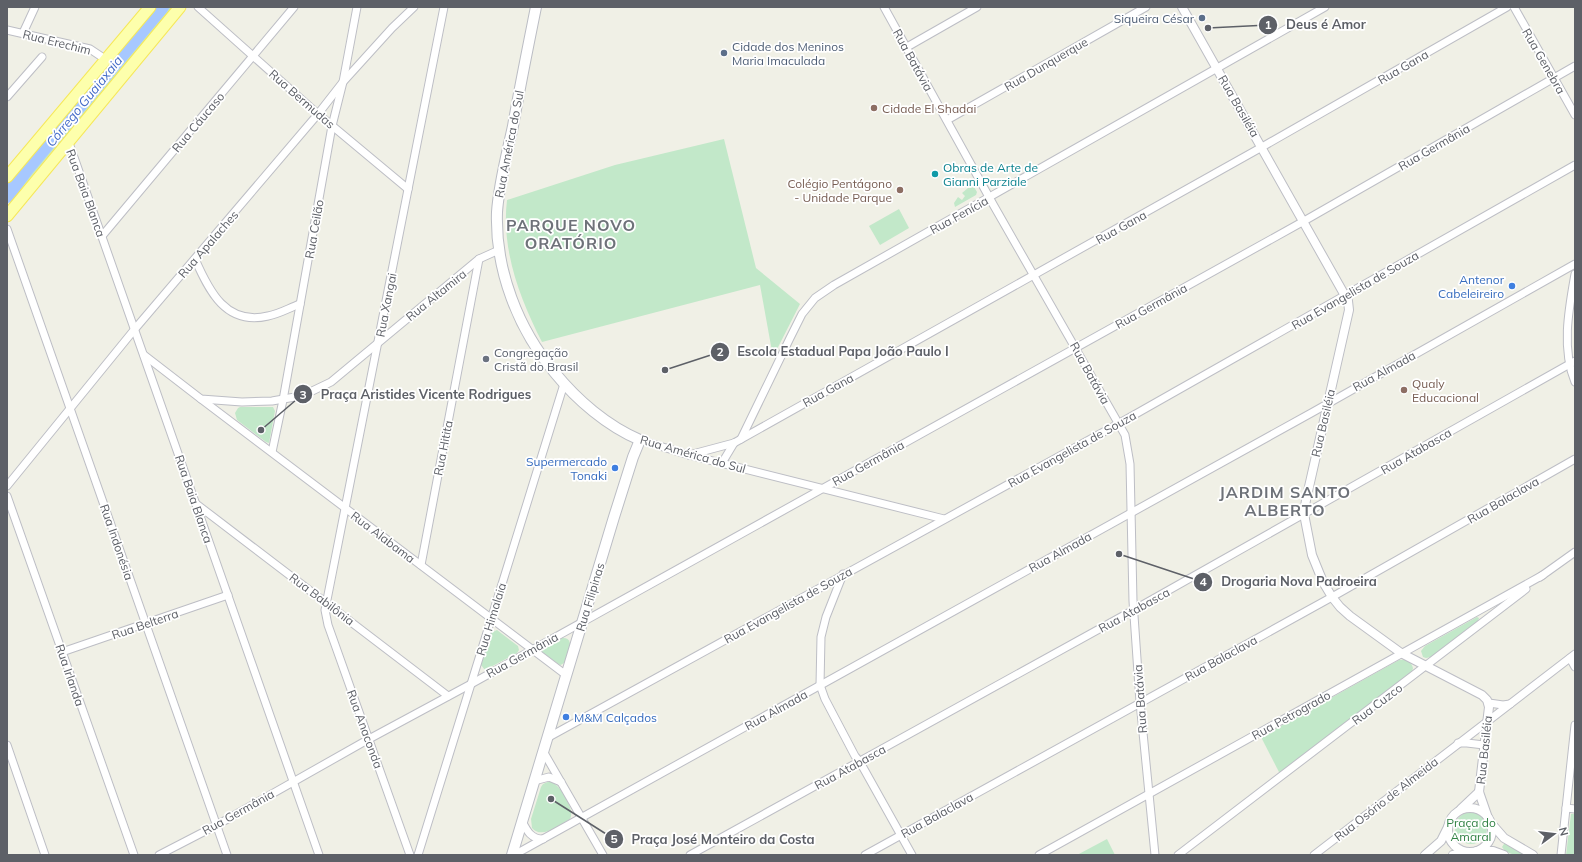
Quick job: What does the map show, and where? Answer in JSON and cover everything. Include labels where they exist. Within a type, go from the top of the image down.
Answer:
[{"type":"main road","points":[[7,177],[150,7]]},
{"type":"main road","points":[[7,216],[180,7]]},
{"type":"main road","name":"Rua América do Sul","points":[[536,7],[498,201],[497,227],[499,250],[510,292],[534,346],[564,384],[601,417],[627,435],[640,440]]},
{"type":"main road","points":[[627,435],[633,457]]},
{"type":"main road","name":"Rua Filipinas","points":[[547,738],[633,457],[640,440]]},
{"type":"main road","points":[[513,855],[547,738]]},
{"type":"street","points":[[23,33],[35,7]]},
{"type":"street","name":"Rua Bermudas","points":[[198,7],[318,114],[408,188]]},
{"type":"street","name":"Rua Cáucaso","points":[[102,236],[181,144],[294,7]]},
{"type":"street","name":"Rua Ceilão","points":[[272,452],[283,400],[332,126],[343,82],[357,7]]},
{"type":"street","name":"Rua Apalaches","points":[[7,486],[134,330],[318,114],[343,82],[392,28],[414,7]]},
{"type":"street","name":"Rua Xangai","points":[[326,603],[444,7]]},
{"type":"street","name":"Rua Batávia","points":[[884,7],[989,197],[1125,435],[1128,448],[1132,512],[1134,609],[1140,702],[1155,855]]},
{"type":"street","points":[[907,47],[977,7]]},
{"type":"street","name":"Rua Dunquerque","points":[[947,120],[1146,7]]},
{"type":"street","name":"Rua Basiléia","points":[[1182,7],[1304,221],[1349,305],[1308,487],[1304,514],[1312,555],[1320,575],[1332,597],[1350,616],[1401,653],[1427,665],[1482,695],[1489,703],[1480,792],[1489,820]]},
{"type":"street","name":"Rua Fenícia","points":[[741,439],[790,338],[806,309],[815,298],[834,285],[1325,7]]},
{"type":"street","name":"Rua Gana","points":[[689,455],[734,443],[1034,276],[1507,7]]},
{"type":"street","name":"Rua Genebra","points":[[1514,7],[1575,115]]},
{"type":"street","name":"Rua Erechim","points":[[7,30],[90,49],[106,59]]},
{"type":"street","points":[[7,97],[42,57]]},
{"type":"street","name":"Rua Germânia","points":[[159,855],[217,825],[293,781],[471,684],[1304,221],[1575,66]]},
{"type":"street","name":"Rua Baia Blanca","points":[[68,143],[319,855]]},
{"type":"street","name":"Rua Evangelista de Souza","points":[[547,738],[1118,424],[1575,165]]},
{"type":"street","name":"Rua Indonésia","points":[[7,229],[227,855]]},
{"type":"street","name":"Rua Altamira","points":[[201,399],[255,403],[283,400],[308,393],[331,382],[480,259],[499,250]]},
{"type":"street","points":[[195,259],[207,285],[217,301],[238,315],[248,318],[267,317],[300,304]]},
{"type":"street","name":"Rua Hitita","points":[[421,566],[480,259]]},
{"type":"street","name":"Rua Almada","points":[[513,855],[543,840],[1327,404],[1575,264]]},
{"type":"street","points":[[1575,274],[1568,319],[1575,382]]},
{"type":"street","points":[[143,354],[201,399]]},
{"type":"street","name":"Rua Atabasca","points":[[690,855],[860,762],[1304,514],[1572,362]]},
{"type":"street","name":"Rua Himalaia","points":[[418,855],[564,384]]},
{"type":"street","name":"Rua Alabama","points":[[201,399],[566,675]]},
{"type":"street","name":"Rua América do Sul","points":[[640,440],[689,455],[944,520]]},
{"type":"street","name":"Rua Gana","points":[[722,463],[734,443]]},
{"type":"street","name":"Rua Balaclava","points":[[865,855],[1332,597],[1575,459]]},
{"type":"street","name":"Rua Irlanda","points":[[7,496],[134,855]]},
{"type":"street","name":"Rua Babilônia","points":[[195,503],[448,696]]},
{"type":"street","name":"Rua Cuzco","points":[[1178,855],[1575,552]]},
{"type":"street","points":[[843,574],[826,617],[821,637],[820,685],[823,694],[855,756],[860,762],[912,855]]},
{"type":"street","name":"Rua Petrogrado","points":[[1039,855],[1543,575]]},
{"type":"street","name":"Rua Belterra","points":[[62,652],[228,595]]},
{"type":"street","name":"Rua Anaconda","points":[[326,603],[325,615],[328,625],[410,855]]},
{"type":"street","points":[[1572,656],[1575,667]]},
{"type":"street","name":"Rua Osório de Almeida","points":[[1314,855],[1572,656]]},
{"type":"street","points":[[1489,703],[1503,705],[1510,704]]},
{"type":"street","points":[[553,718],[554,722],[559,726],[566,727]]},
{"type":"street","points":[[1561,855],[1575,725]]},
{"type":"street","points":[[1457,744],[1467,743],[1484,745]]},
{"type":"street","points":[[7,745],[45,855]]},
{"type":"street","points":[[543,751],[603,855]]},
{"type":"street","points":[[534,782],[549,777],[561,782]]},
{"type":"street","name":"Rua Basiléia","points":[[1459,810],[1480,792]]},
{"type":"street","points":[[1425,855],[1441,841],[1448,824],[1459,810],[1473,808],[1482,811],[1504,838],[1533,855]]},
{"type":"street","points":[[1566,808],[1575,809]]},
{"type":"street","points":[[1452,855],[1473,851],[1484,846],[1489,840],[1491,831],[1489,820]]},
{"type":"street","points":[[522,821],[531,836],[543,840]]},
{"type":"street","points":[[1448,824],[1448,834],[1452,843],[1460,849],[1473,851],[1493,851],[1504,855]]},
{"type":"green space","points":[[166,7],[173,7],[11,201],[9,199],[25,176]]},
{"type":"green space","points":[[724,139],[756,268],[800,304],[773,357],[760,285],[542,342],[526,309],[514,274],[507,237],[507,200],[615,165]]},
{"type":"green space","points":[[974,187],[977,192],[976,195],[955,207],[954,203],[958,197],[962,200],[965,196],[962,193],[968,188]]},
{"type":"green space","points":[[899,209],[909,228],[880,245],[869,226]]},
{"type":"green space","points":[[240,407],[273,407],[275,411],[269,443],[237,420],[235,413]]},
{"type":"green space","points":[[1477,617],[1479,618],[1478,621],[1431,657],[1423,657],[1421,651],[1425,646]]},
{"type":"green space","points":[[497,630],[518,646],[519,650],[517,653],[485,670],[481,665],[491,633]]},
{"type":"green space","points":[[562,638],[569,641],[570,650],[566,660],[560,665],[541,650]]},
{"type":"green space","points":[[1399,660],[1406,660],[1410,662],[1413,668],[1412,672],[1280,774],[1261,737]]},
{"type":"green space","points":[[550,781],[558,787],[566,798],[571,810],[570,819],[546,832],[536,831],[532,828],[531,819],[541,787],[543,784]]},
{"type":"green space","name":"Praça do Amaral","points":[[1468,812],[1474,812],[1484,819],[1487,828],[1486,834],[1480,841],[1474,844],[1468,844],[1458,837],[1455,831],[1455,825],[1462,815]]},
{"type":"green space","points":[[1571,814],[1575,814],[1575,855],[1566,855]]},
{"type":"green space","points":[[1107,839],[1115,855],[1077,855]]},
{"type":"green space","points":[[1504,844],[1525,855],[1515,855],[1506,852],[1502,847]]},
{"type":"waterway","name":"Córrego Guaiaxaia","points":[[7,196],[26,170],[162,7]]},
{"type":"place","name":"Siqueira César","points":[[1202,18]]},
{"type":"place","name":"Deus é Amor","points":[[1208,28]]},
{"type":"place","name":"Cidade dos Meninos Maria Imaculada","points":[[724,53]]},
{"type":"place","name":"Cidade El Shadai","points":[[874,108]]},
{"type":"place","name":"Obras de Arte de Gianni Parziale","points":[[935,174]]},
{"type":"place","name":"Colégio Pentágono - Unidade Parque","points":[[900,190]]},
{"type":"place","name":"Antenor Cabeleireiro","points":[[1512,286]]},
{"type":"place","name":"Congregação Cristã do Brasil","points":[[486,359]]},
{"type":"place","name":"Escola Estadual Papa João Paulo I","points":[[665,370]]},
{"type":"place","name":"Qualy Educacional","points":[[1404,390]]},
{"type":"place","name":"Praça Aristides Vicente Rodrigues","points":[[261,430]]},
{"type":"place","name":"Supermercado Tonaki","points":[[615,468]]},
{"type":"place","name":"Drogaria Nova Padroeira","points":[[1119,554]]},
{"type":"place","name":"M&M Calçados","points":[[566,717]]},
{"type":"place","name":"Praça José Monteiro da Costa","points":[[551,799]]},
{"type":"district","name":"PARQUE NOVO ORATÓRIO","points":[[571,234]]},
{"type":"district","name":"JARDIM SANTO ALBERTO","points":[[1285,501]]}]
